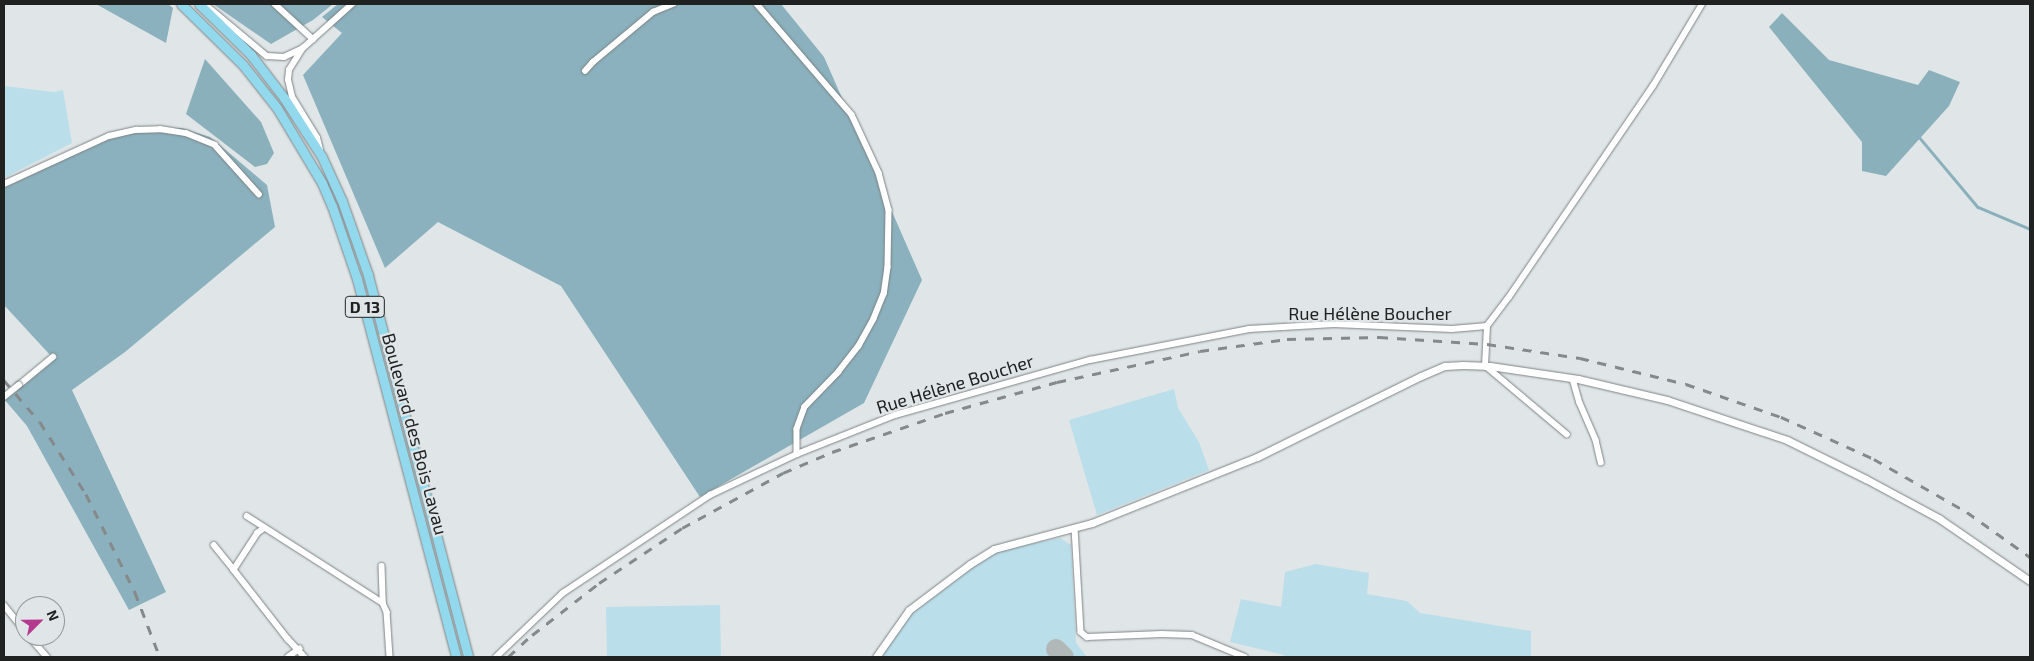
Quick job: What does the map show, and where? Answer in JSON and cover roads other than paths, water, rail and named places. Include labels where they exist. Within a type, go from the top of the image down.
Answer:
[{"type":"main road","name":"Boulevard des Bois Lavau","points":[[181,4],[223,42],[268,96],[300,145],[329,198],[358,279],[456,657]]},
{"type":"main road","name":"Boulevard des Bois Lavau","points":[[199,4],[251,55],[297,116],[322,157],[352,226],[368,275],[468,657]]},
{"type":"street","points":[[205,4],[267,56],[284,57],[303,48]]},
{"type":"street","points":[[275,4],[312,39]]},
{"type":"street","points":[[322,157],[317,138],[292,97],[288,80],[289,70],[303,48],[352,4]]},
{"type":"street","points":[[585,71],[593,62],[653,12],[673,4]]},
{"type":"street","points":[[757,4],[852,115],[878,173],[889,210],[888,267],[884,294],[874,320],[859,346],[839,372],[805,407],[797,429],[797,454]]},
{"type":"street","points":[[1484,366],[1487,326],[1509,297],[1653,86],[1702,4]]},
{"type":"street","points":[[4,184],[109,136],[136,130],[160,129],[186,133],[215,144],[259,194]]},
{"type":"street","name":"Rue Hélène Boucher","points":[[496,657],[563,593],[710,496],[797,454],[895,416],[1090,360],[1249,329],[1334,324],[1452,329],[1487,326]]},
{"type":"street","points":[[4,397],[53,357]]},
{"type":"street","points":[[876,657],[909,610],[980,557],[1012,543],[1075,528],[1256,457],[1445,366],[1484,366],[1573,379],[1666,400],[1787,440],[1866,479],[1940,519],[2030,581]]},
{"type":"street","points":[[1484,366],[1567,435]]},
{"type":"street","points":[[1573,379],[1580,403],[1596,440],[1601,462]]},
{"type":"street","points":[[247,516],[383,603]]},
{"type":"street","points":[[234,570],[258,533],[265,528]]},
{"type":"street","points":[[1075,528],[1081,632],[1087,637],[1162,634],[1192,635],[1245,657]]},
{"type":"street","points":[[214,545],[288,639],[305,657]]},
{"type":"street","points":[[382,566],[383,603],[387,612],[390,657]]},
{"type":"street","points":[[4,605],[15,619]]},
{"type":"street","points":[[38,646],[47,657]]},
{"type":"street","points":[[288,657],[299,649]]},
{"type":"waterway","points":[[1920,138],[1978,207],[2030,229]]},
{"type":"railway","points":[[508,657],[532,635],[599,583],[682,528],[783,473],[832,452],[945,413],[1057,382],[1200,351],[1287,339],[1379,337],[1487,344],[1580,358],[1686,384],[1781,417],[1874,459],[1967,512],[2030,557]]},
{"type":"railway","points":[[4,380],[40,422],[86,494],[135,592],[160,657]]}]
